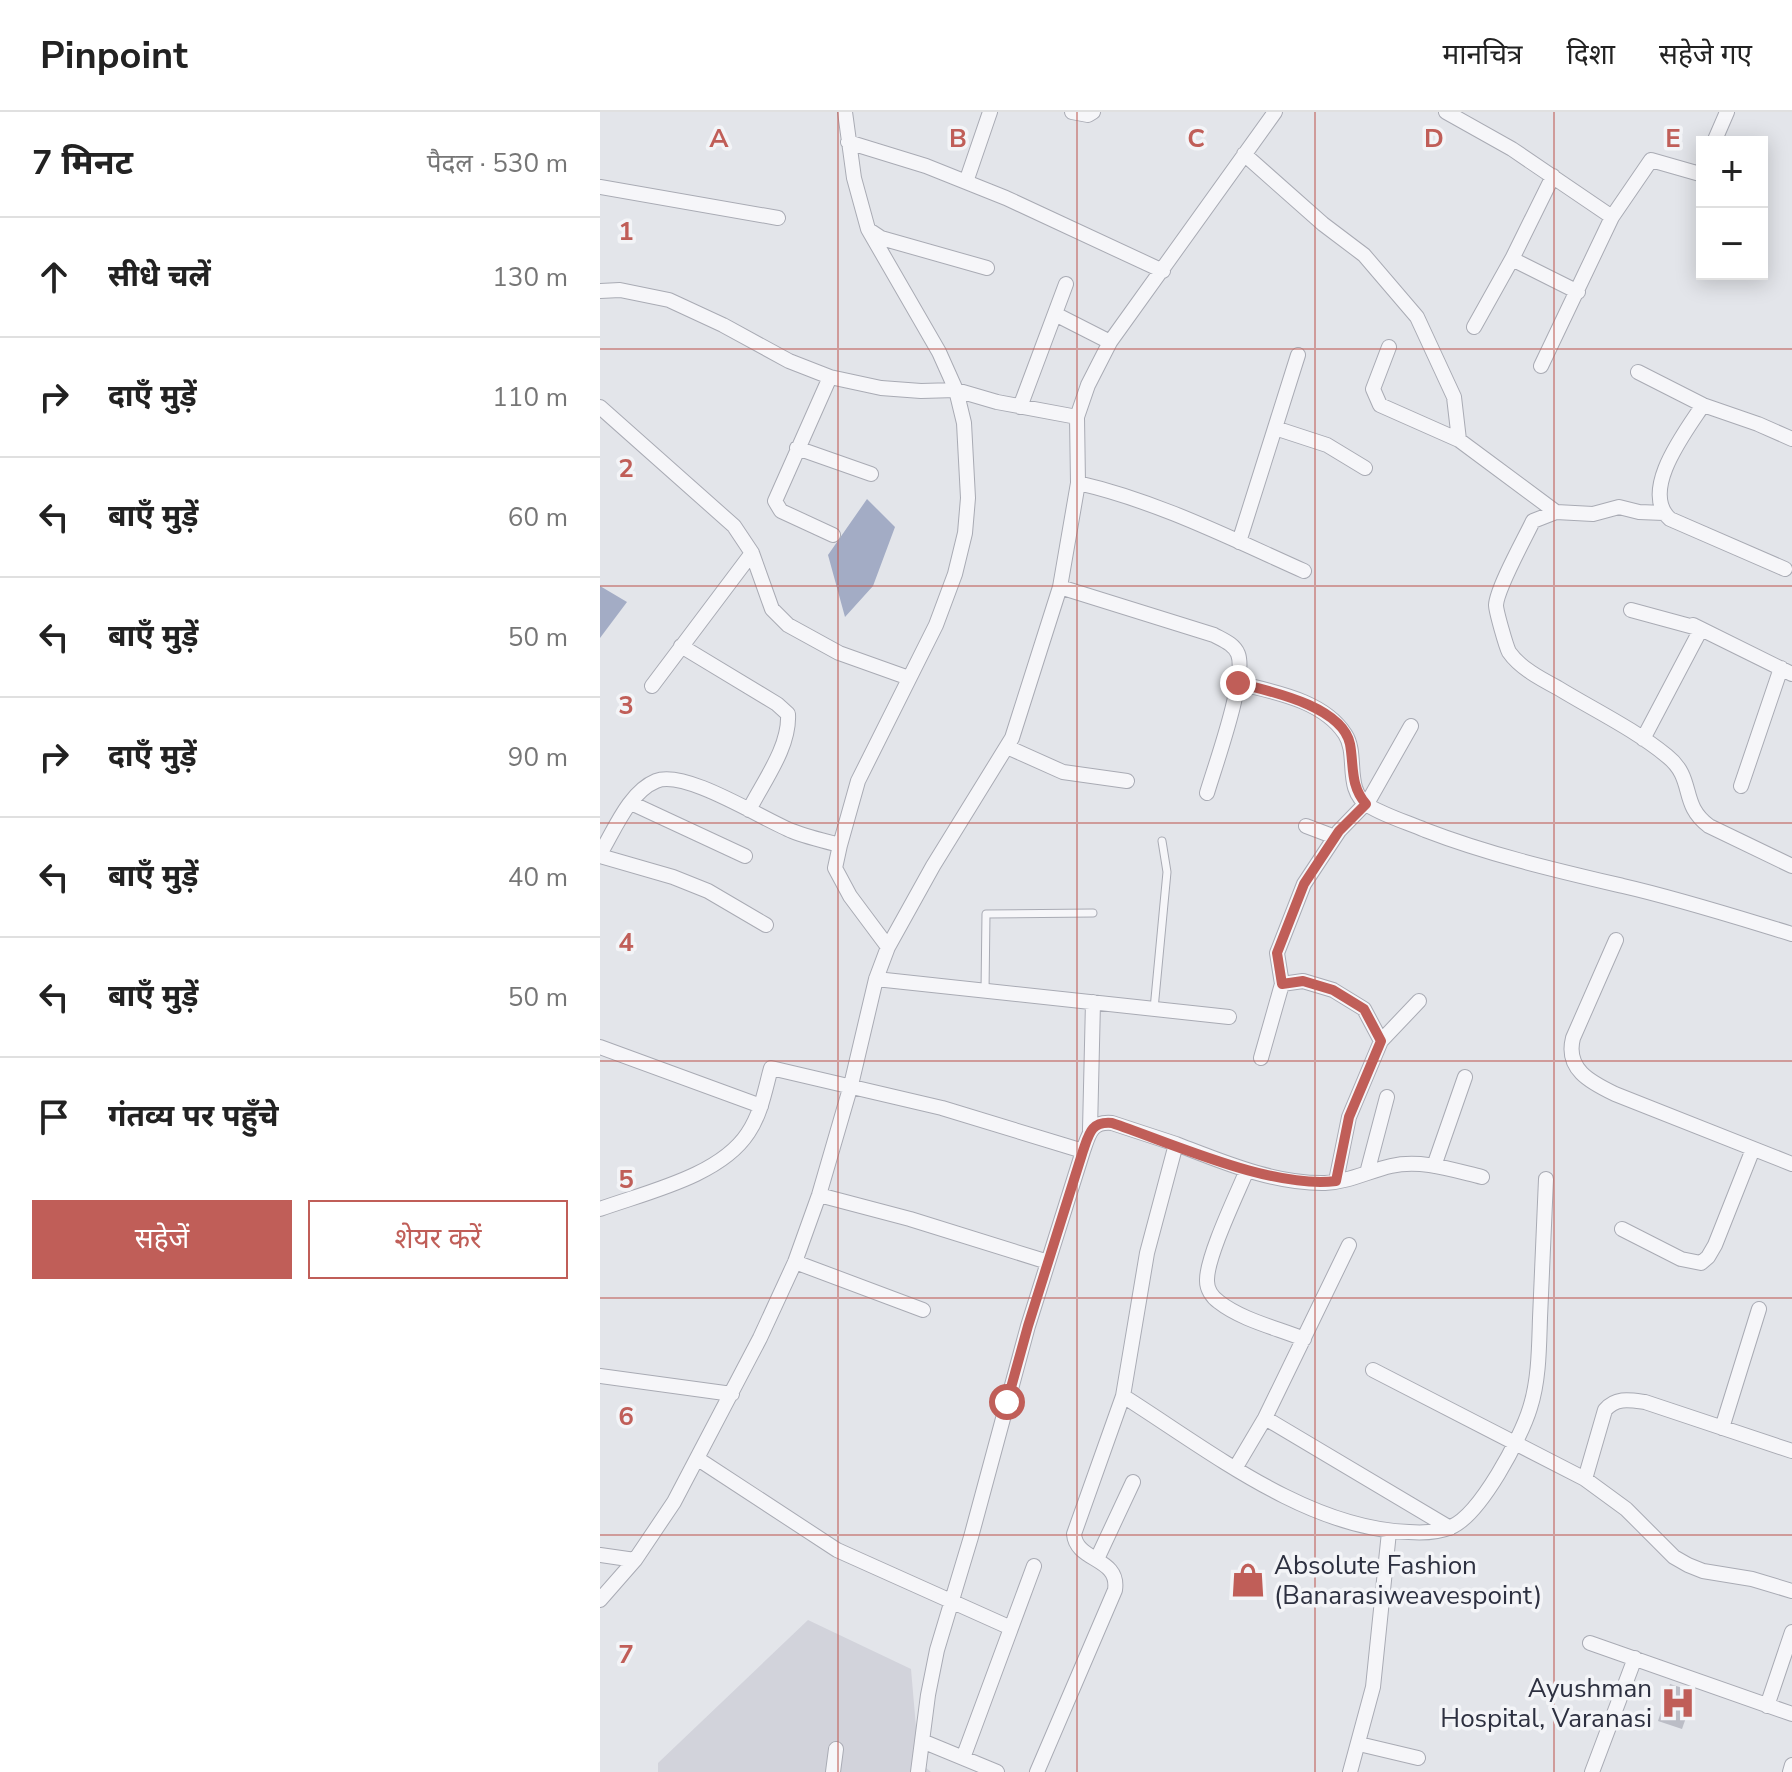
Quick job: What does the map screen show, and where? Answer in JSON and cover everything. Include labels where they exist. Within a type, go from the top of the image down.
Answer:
[{"type":"street","points":[[845,112],[854,178],[868,229],[939,352],[956,390],[964,423],[968,498],[965,533],[955,574],[936,625],[858,781],[835,868],[850,896],[888,947]]},
{"type":"street","points":[[966,182],[990,112]]},
{"type":"street","points":[[1072,112],[1088,115],[1093,112]]},
{"type":"street","points":[[600,1600],[635,1560],[674,1502],[732,1394],[795,1262],[819,1195],[851,1085],[876,979],[888,947],[933,866],[1007,747],[1060,587],[1078,483],[1077,417],[1088,385],[1110,342],[1275,112]]},
{"type":"street","points":[[1446,112],[1512,149],[1612,217]]},
{"type":"street","points":[[1717,136],[1727,112]]},
{"type":"street","points":[[848,142],[966,182],[1073,227],[1163,271]]},
{"type":"street","points":[[1244,154],[1323,224],[1364,255],[1417,317],[1454,397],[1459,440]]},
{"type":"street","points":[[1541,366],[1612,217],[1651,160],[1696,173]]},
{"type":"street","points":[[1474,327],[1553,176]]},
{"type":"street","points":[[600,187],[778,218]]},
{"type":"street","points":[[868,229],[881,238],[987,268]]},
{"type":"street","points":[[1512,259],[1578,292]]},
{"type":"street","points":[[1020,407],[1066,284]]},
{"type":"street","points":[[600,291],[620,290],[669,300],[789,361],[830,377],[881,388],[956,390],[1020,407],[1077,417]]},
{"type":"street","points":[[1055,314],[1110,342]]},
{"type":"street","points":[[1389,347],[1373,389],[1380,405],[1459,440],[1556,512]]},
{"type":"street","points":[[1239,542],[1298,355]]},
{"type":"street","points":[[1638,372],[1703,405],[1792,439]]},
{"type":"street","points":[[830,377],[776,494],[776,506],[833,535]]},
{"type":"street","points":[[1703,405],[1669,459],[1659,495],[1660,505],[1664,513],[1681,524],[1785,569]]},
{"type":"street","points":[[600,407],[734,526],[752,553],[772,609],[788,625],[839,653],[909,678]]},
{"type":"street","points":[[1275,428],[1327,445],[1365,468]]},
{"type":"street","points":[[797,448],[871,474]]},
{"type":"street","points":[[1078,483],[1118,492],[1304,571]]},
{"type":"street","points":[[1664,513],[1619,507],[1593,514],[1556,512],[1533,521],[1496,605],[1508,651],[1531,672],[1643,739],[1675,762],[1687,782],[1690,806],[1699,819],[1792,866]]},
{"type":"street","points":[[652,686],[752,553]]},
{"type":"street","points":[[1060,587],[1226,641],[1235,649],[1240,658],[1238,683],[1207,793]]},
{"type":"street","points":[[1660,609],[1786,671],[1741,786]]},
{"type":"street","points":[[1631,610],[1701,629]]},
{"type":"street","points":[[1643,739],[1701,629]]},
{"type":"street","points":[[681,646],[777,704],[788,714],[789,726],[784,741],[749,810]]},
{"type":"street","points":[[1238,683],[1298,701],[1335,722],[1349,742],[1356,790],[1366,804],[1390,816],[1493,855],[1663,896],[1792,934]]},
{"type":"street","points":[[1261,1058],[1282,984],[1277,953],[1304,884],[1335,837],[1366,804],[1411,726]]},
{"type":"street","points":[[1007,747],[1063,772],[1127,781]]},
{"type":"street","points":[[766,925],[708,891],[600,855],[631,803],[643,789],[656,781],[669,779],[707,790],[793,832],[840,845]]},
{"type":"street","points":[[631,803],[745,856]]},
{"type":"street","points":[[1306,826],[1335,837]]},
{"type":"street","points":[[1616,940],[1573,1038],[1570,1049],[1575,1068],[1598,1086],[1615,1094],[1792,1164]]},
{"type":"street","points":[[876,979],[1229,1017]]},
{"type":"street","points":[[1282,984],[1303,981],[1333,990],[1364,1009],[1381,1041]]},
{"type":"street","points":[[1336,1181],[1349,1117],[1381,1041],[1419,1001]]},
{"type":"street","points":[[918,1772],[937,1650],[1028,1326],[1090,1130],[1093,1002]]},
{"type":"street","points":[[600,1047],[761,1106]]},
{"type":"street","points":[[600,1209],[703,1171],[730,1155],[749,1133],[761,1106],[771,1068],[1000,1123],[1083,1151]]},
{"type":"street","points":[[1434,1166],[1465,1077]]},
{"type":"street","points":[[1367,1173],[1387,1097]]},
{"type":"street","points":[[1090,1130],[1101,1122],[1112,1123],[1247,1170],[1288,1179],[1336,1181],[1408,1163],[1482,1177]]},
{"type":"street","points":[[1037,1772],[1115,1590],[1117,1580],[1113,1573],[1097,1559],[1080,1551],[1074,1534],[1123,1396],[1147,1253],[1176,1144]]},
{"type":"street","points":[[1622,1229],[1681,1259],[1701,1263],[1715,1245],[1753,1149]]},
{"type":"street","points":[[1247,1170],[1210,1263],[1206,1280],[1208,1290],[1217,1301],[1235,1311],[1304,1339]]},
{"type":"street","points":[[1123,1396],[1236,1467],[1290,1498],[1322,1512],[1357,1525],[1389,1532],[1423,1533],[1450,1528],[1466,1519],[1487,1492],[1530,1409],[1536,1377],[1546,1179]]},
{"type":"street","points":[[819,1195],[910,1219],[1048,1262]]},
{"type":"street","points":[[1236,1467],[1265,1418],[1349,1245]]},
{"type":"street","points":[[795,1262],[923,1310]]},
{"type":"street","points":[[1722,1428],[1759,1309]]},
{"type":"street","points":[[1373,1370],[1585,1479],[1626,1509],[1674,1557],[1688,1565],[1792,1591]]},
{"type":"street","points":[[600,1376],[732,1394]]},
{"type":"street","points":[[1585,1479],[1605,1410],[1623,1399],[1645,1402],[1792,1451]]},
{"type":"street","points":[[1265,1418],[1450,1528]]},
{"type":"street","points":[[698,1459],[837,1550],[1011,1628]]},
{"type":"street","points":[[1097,1559],[1133,1482]]},
{"type":"street","points":[[1350,1772],[1373,1687],[1389,1532]]},
{"type":"street","points":[[600,1555],[635,1560]]},
{"type":"street","points":[[963,1758],[1034,1566]]},
{"type":"street","points":[[1767,1706],[1792,1632]]},
{"type":"street","points":[[1590,1643],[1792,1714]]},
{"type":"street","points":[[1592,1772],[1635,1658]]},
{"type":"street","points":[[922,1741],[997,1772]]},
{"type":"street","points":[[1359,1744],[1418,1758]]},
{"type":"street","points":[[833,1772],[836,1749]]},
{"type":"street","points":[[1790,1772],[1792,1765]]},
{"type":"lane","points":[[1154,1009],[1167,872],[1162,841]]},
{"type":"lane","points":[[985,991],[986,914],[1093,913]]},
{"type":"shaded area","points":[[808,1620],[911,1669],[919,1762],[931,1772],[658,1772],[658,1763]]},
{"type":"water","points":[[867,499],[895,527],[873,586],[845,617],[828,555]]},
{"type":"water","points":[[600,586],[627,602],[600,638]]},
{"type":"building","points":[[1670,1684],[1695,1692],[1682,1729],[1658,1721]]},
{"type":"place","name":"Absolute Fashion (Banarasiweavespoint)","points":[[1248,1580]]},
{"type":"place","name":"Ayushman Hospital, Varanasi","points":[[1678,1703]]},
{"type":"route","points":[[1007,1402],[1055,1238],[1090,1130],[1096,1124],[1112,1123],[1247,1170],[1288,1179],[1325,1183],[1336,1181],[1349,1117],[1381,1041],[1364,1009],[1333,990],[1303,981],[1282,984],[1277,953],[1304,884],[1339,831],[1366,804],[1356,790],[1349,742],[1335,722],[1312,707],[1238,683]]}]
